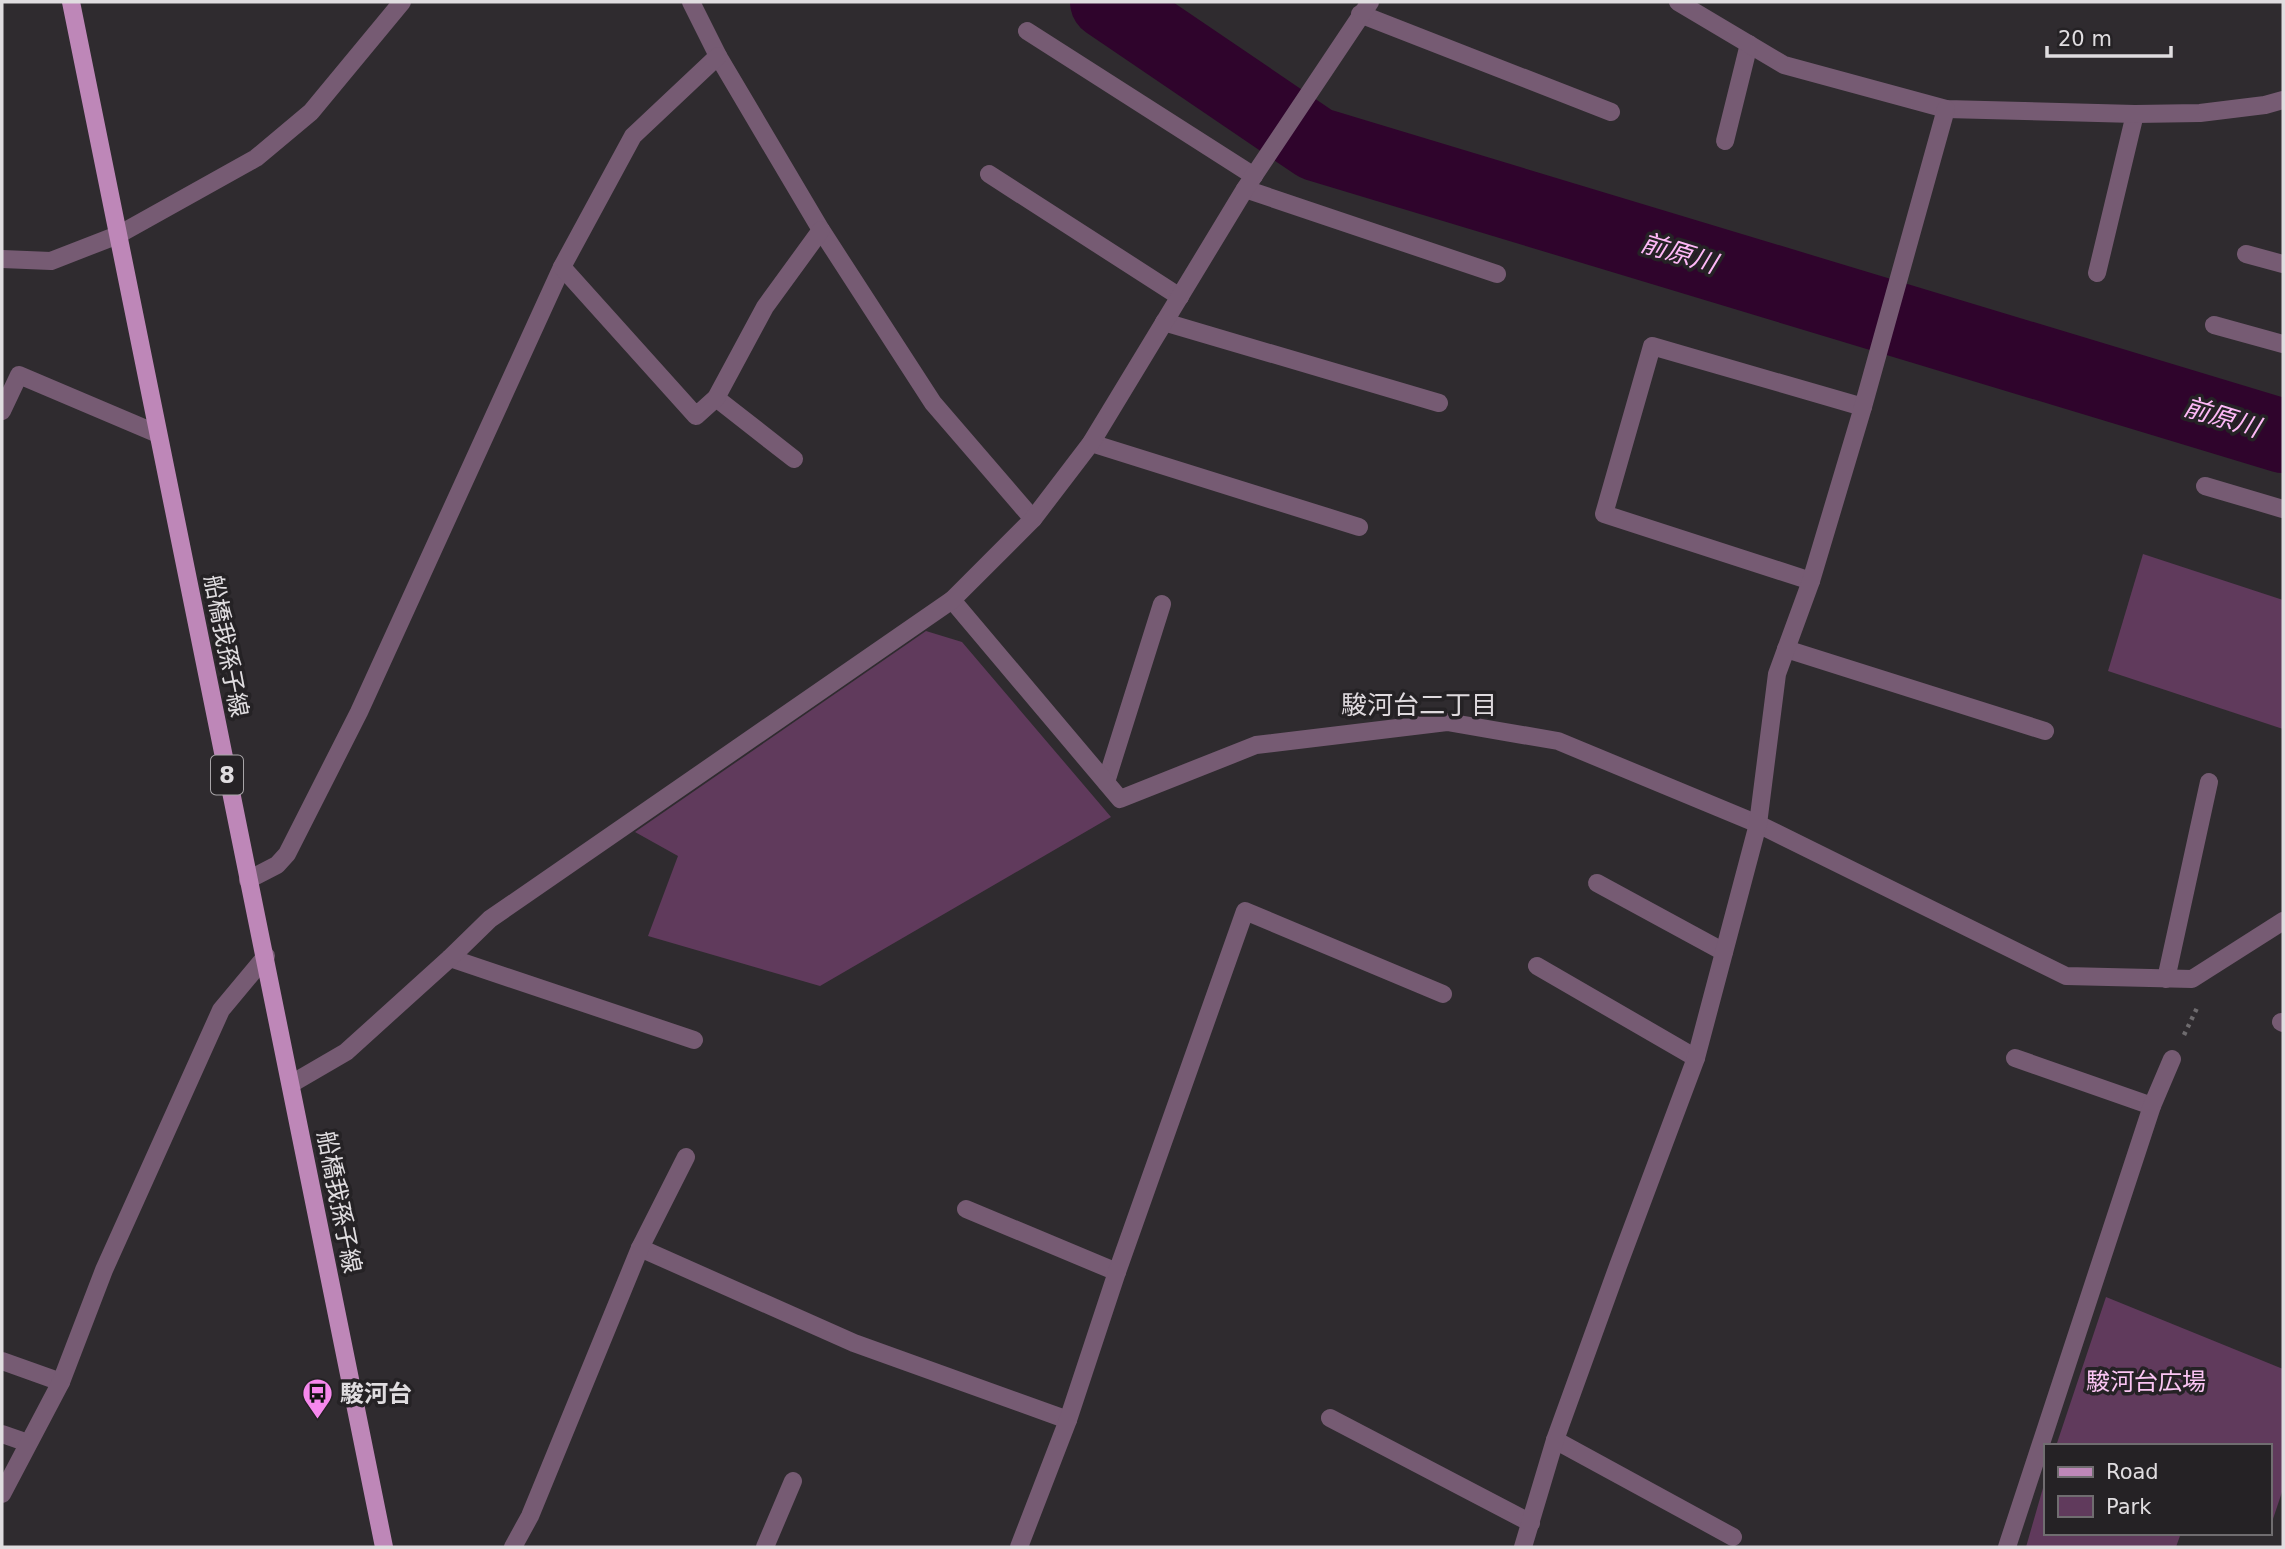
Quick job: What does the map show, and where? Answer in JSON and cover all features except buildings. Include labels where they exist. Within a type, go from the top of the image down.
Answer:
[{"type":"main road","name":"船橋我孫子線","points":[[71,2],[384,1547]]},
{"type":"street","points":[[2,259],[51,261],[118,235],[256,158],[311,112],[402,2]]},
{"type":"street","points":[[691,2],[718,56],[821,230],[933,403],[1033,519]]},
{"type":"street","points":[[1678,2],[1784,65],[1946,109],[2200,113],[2265,106],[2283,100]]},
{"type":"street","points":[[291,1084],[346,1052],[490,919],[952,600],[1033,519],[1091,443],[1249,183],[1365,8],[1611,112]]},
{"type":"street","points":[[1027,31],[1249,183],[1497,274]]},
{"type":"street","points":[[1725,141],[1749,44]]},
{"type":"street","points":[[248,880],[277,865],[287,854],[359,712],[562,268],[633,136],[718,56]]},
{"type":"street","points":[[2265,106],[2283,112]]},
{"type":"street","points":[[1523,1547],[1555,1440],[1696,1058],[1758,824],[1777,674],[1811,581],[1863,407],[1946,109]]},
{"type":"street","points":[[2097,273],[2135,114]]},
{"type":"street","points":[[989,174],[1180,297]]},
{"type":"street","points":[[562,268],[696,416],[716,398],[765,307],[821,230]]},
{"type":"street","points":[[2246,254],[2283,264]]},
{"type":"street","points":[[1164,322],[1439,403]]},
{"type":"street","points":[[2214,325],[2283,344]]},
{"type":"street","points":[[1811,581],[1604,514],[1652,346],[1863,407]]},
{"type":"street","points":[[2,411],[19,375],[158,434]]},
{"type":"street","points":[[716,398],[794,459]]},
{"type":"street","points":[[1091,443],[1359,527]]},
{"type":"street","points":[[2206,486],[2283,509]]},
{"type":"street","points":[[952,600],[1120,799],[1256,745],[1447,722],[1558,741],[1758,824],[2066,976],[2192,979],[2283,921]]},
{"type":"street","points":[[1106,782],[1162,604]]},
{"type":"street","points":[[1786,649],[2045,731]]},
{"type":"street","points":[[2166,979],[2209,782]]},
{"type":"street","points":[[1597,883],[1724,952]]},
{"type":"street","points":[[1019,1547],[1068,1420],[1117,1272],[1245,911],[1443,994]]},
{"type":"street","points":[[2,1494],[61,1382],[104,1270],[221,1010],[266,956]]},
{"type":"street","points":[[450,958],[694,1040]]},
{"type":"street","points":[[1537,966],[1696,1058]]},
{"type":"street","points":[[2015,1058],[2152,1106]]},
{"type":"street","points":[[2007,1547],[2152,1106],[2172,1059]]},
{"type":"street","points":[[513,1547],[530,1516],[640,1248],[686,1157]]},
{"type":"street","points":[[966,1209],[1117,1272]]},
{"type":"street","points":[[640,1248],[854,1343],[1068,1420]]},
{"type":"street","points":[[2,1361],[61,1382]]},
{"type":"street","points":[[1330,1418],[1531,1522]]},
{"type":"street","points":[[2,1434],[28,1443]]},
{"type":"street","points":[[1555,1440],[1733,1537]]},
{"type":"street","points":[[765,1547],[793,1481]]},
{"type":"green space","points":[[2143,554],[2283,600],[2283,729],[2108,671]]},
{"type":"green space","points":[[926,631],[962,642],[1111,817],[820,986],[648,936],[678,856],[635,832]]},
{"type":"green space","name":"駿河台広場","points":[[2106,1297],[2283,1369],[2283,1489],[2271,1525],[2271,1444],[2057,1444]]},
{"type":"green space","points":[[2044,1484],[2044,1535],[2180,1535],[2176,1547],[2026,1547]]},
{"type":"waterway","name":"前原川","points":[[1107,2],[1316,144],[2283,436]]},
{"type":"place","name":"駿河台","points":[[317,1421]]},
{"type":"district","name":"駿河台二丁目","points":[[1419,705]]}]
